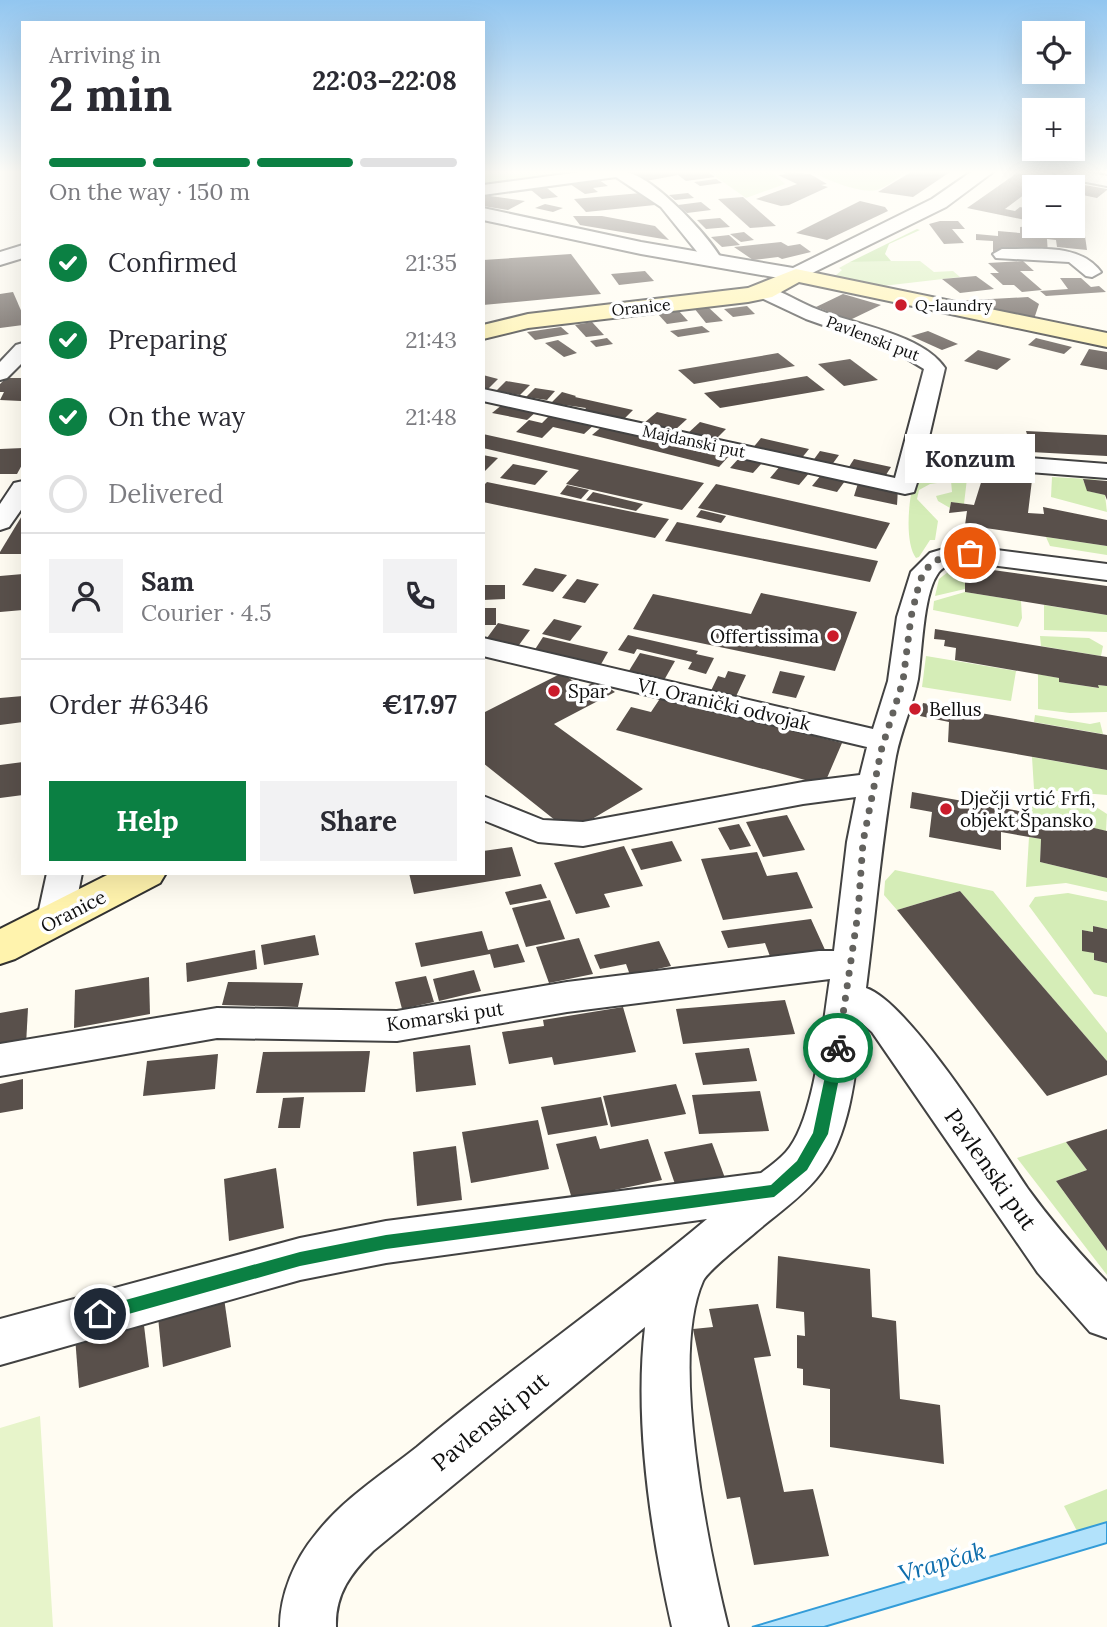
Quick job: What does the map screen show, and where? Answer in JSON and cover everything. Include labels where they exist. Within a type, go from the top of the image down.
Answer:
[{"type":"main road","points":[[796,275],[1107,340]]},
{"type":"main road","name":"Oranice","points":[[485,331],[528,321],[764,292],[796,275]]},
{"type":"main road","points":[[764,292],[850,287]]},
{"type":"main road","name":"Oranice","points":[[0,948],[142,875]]},
{"type":"street","points":[[647,248],[672,253],[708,252],[796,275],[850,248]]},
{"type":"street","points":[[705,248],[708,252]]},
{"type":"street","points":[[0,259],[21,252]]},
{"type":"street","points":[[1002,254],[1072,257],[1102,275]]},
{"type":"street","name":"Pavlenski put","points":[[764,292],[812,315],[903,346],[932,362],[935,368],[905,486]]},
{"type":"street","points":[[0,374],[21,351]]},
{"type":"street","name":"Majdanski put","points":[[485,395],[905,486]]},
{"type":"street","points":[[914,456],[1107,471]]},
{"type":"street","points":[[0,522],[21,491]]},
{"type":"street","name":"Pavlenski put","points":[[310,1609],[325,1566],[341,1545],[443,1458],[684,1267],[802,1165],[820,1134],[835,1069],[858,913],[862,850],[874,784],[903,681],[911,617],[920,580],[929,566],[949,555],[970,553],[1107,572]]},
{"type":"street","name":"VI. Oranički odvojak","points":[[485,648],[884,741]]},
{"type":"street","points":[[485,808],[538,831],[583,834],[803,793],[874,784]]},
{"type":"street","points":[[55,919],[65,875]]},
{"type":"street","name":"Komarski put","points":[[0,1060],[217,1023],[397,1026],[567,997],[819,965],[847,981]]},
{"type":"street","name":"Pavlenski put","points":[[847,981],[864,1002],[886,1021],[1054,1258],[1107,1316]]},
{"type":"street","points":[[0,1342],[300,1259],[386,1242],[774,1191]]},
{"type":"street","points":[[684,1267],[670,1315],[666,1353],[666,1397],[671,1458],[686,1564],[700,1627]]},
{"type":"green space","points":[[879,248],[887,248],[885,254],[891,261],[920,261],[850,262]]},
{"type":"green space","points":[[920,261],[934,272],[953,271],[960,277],[874,287],[835,276],[842,270],[839,268],[850,262]]},
{"type":"green space","points":[[919,467],[968,470],[964,504],[951,502],[950,508],[938,501],[936,496],[952,492],[951,481],[930,484],[919,490],[917,499],[938,521],[935,540],[930,540],[916,558],[910,539],[909,513],[912,487]]},
{"type":"green space","points":[[1052,477],[1107,480],[1083,480],[1088,491],[1105,495],[1107,512],[1051,497]]},
{"type":"green space","points":[[1046,537],[1107,546],[1107,555],[1050,546]]},
{"type":"green space","points":[[957,565],[954,575],[965,580],[965,589],[935,596],[939,579]]},
{"type":"green space","points":[[965,592],[1021,601],[1022,618],[1018,627],[933,610],[934,601]]},
{"type":"green space","points":[[1044,605],[1107,615],[1107,632],[1044,630]]},
{"type":"green space","points":[[1040,636],[1089,638],[1103,646],[1101,656],[1041,646]]},
{"type":"green space","points":[[926,656],[1016,671],[1011,701],[922,687]]},
{"type":"green space","points":[[1038,674],[1059,678],[1059,682],[1098,688],[1098,685],[1107,686],[1107,712],[1070,713],[1038,709]]},
{"type":"green space","points":[[1035,715],[1090,724],[1100,722],[1103,734],[1034,722]]},
{"type":"green space","points":[[1032,757],[1107,770],[1107,795],[1034,789]]},
{"type":"green space","points":[[1030,799],[1090,803],[1107,814],[1106,831],[1030,813]]},
{"type":"green space","points":[[1029,837],[1041,839],[1040,862],[1107,878],[1107,892],[1066,883],[1026,887]]},
{"type":"green space","points":[[895,870],[993,891],[1107,1033],[1107,1061],[960,891],[897,910],[884,895],[885,881]]},
{"type":"green space","points":[[1068,893],[1107,901],[1107,929],[1093,926],[1093,932],[1082,930],[1082,950],[1094,953],[1094,960],[1107,963],[1107,997],[1094,994],[1029,906],[1035,897]]},
{"type":"green space","points":[[1066,1142],[1087,1170],[1056,1181],[1107,1251],[1107,1275],[1017,1158]]},
{"type":"green space","points":[[40,1416],[53,1627],[0,1627],[0,1428]]},
{"type":"green space","points":[[1107,1489],[1107,1522],[1077,1531],[1064,1506]]},
{"type":"water","points":[[1107,1522],[1107,1543],[824,1627],[752,1627]]},
{"type":"building","points":[[735,248],[805,248],[811,252],[782,259],[778,257],[753,260]]},
{"type":"building","points":[[993,248],[1048,248],[1048,254],[1014,248],[1015,254],[993,252]]},
{"type":"building","points":[[571,254],[601,294],[485,305],[485,260]]},
{"type":"building","points":[[1023,261],[1034,271],[1020,271],[1042,290],[1022,292],[1014,285],[1003,285],[990,273],[999,273],[988,263]]},
{"type":"building","points":[[645,271],[654,281],[619,285],[611,274]]},
{"type":"building","points":[[976,276],[994,289],[960,293],[942,279]]},
{"type":"building","points":[[1060,278],[1081,278],[1091,287],[1099,286],[1106,292],[1046,296],[1040,291],[1068,289]]},
{"type":"building","points":[[13,292],[21,310],[21,325],[0,328],[0,294]]},
{"type":"building","points":[[843,294],[881,305],[850,320],[816,307]]},
{"type":"building","points":[[1028,297],[1039,304],[1034,319],[955,301]]},
{"type":"building","points":[[707,306],[723,321],[706,323],[694,308]]},
{"type":"building","points":[[747,306],[755,314],[733,317],[724,309]]},
{"type":"building","points":[[678,310],[688,321],[667,324],[657,313]]},
{"type":"building","points":[[592,322],[604,335],[586,337],[575,325]]},
{"type":"building","points":[[702,326],[710,332],[678,337],[670,331]]},
{"type":"building","points":[[561,327],[569,334],[535,340],[527,332]]},
{"type":"building","points":[[928,331],[958,344],[942,350],[911,336]]},
{"type":"building","points":[[607,338],[613,344],[596,347],[590,341]]},
{"type":"building","points":[[1036,338],[1072,347],[1064,354],[1028,345]]},
{"type":"building","points":[[558,340],[577,353],[564,357],[545,343]]},
{"type":"building","points":[[1089,349],[1107,352],[1107,370],[1080,365]]},
{"type":"building","points":[[978,350],[1011,359],[997,370],[964,361]]},
{"type":"building","points":[[778,353],[795,366],[694,384],[678,370]]},
{"type":"building","points":[[850,359],[878,380],[844,386],[818,364]]},
{"type":"building","points":[[485,376],[498,379],[485,389]]},
{"type":"building","points":[[807,376],[825,390],[720,408],[704,393]]},
{"type":"building","points":[[6,378],[21,378],[21,401],[0,400],[4,392],[0,392],[0,384]]},
{"type":"building","points":[[506,381],[530,385],[520,395],[496,391]]},
{"type":"building","points":[[535,388],[555,391],[547,400],[526,397]]},
{"type":"building","points":[[562,392],[633,410],[623,420],[583,412],[586,408],[551,403]]},
{"type":"building","points":[[503,404],[537,411],[527,420],[492,413]]},
{"type":"building","points":[[657,412],[687,419],[675,430],[644,423]]},
{"type":"building","points":[[552,413],[596,423],[584,434],[553,427],[542,438],[516,432],[529,420],[542,423]]},
{"type":"building","points":[[700,422],[726,429],[714,441],[687,434]]},
{"type":"building","points":[[604,425],[729,456],[719,467],[592,435]]},
{"type":"building","points":[[1026,431],[1107,435],[1107,456],[1012,451],[1009,440],[1029,441]]},
{"type":"building","points":[[485,434],[704,483],[682,510],[566,484],[579,470],[485,448]]},
{"type":"building","points":[[761,438],[809,449],[801,459],[752,449]]},
{"type":"building","points":[[21,448],[21,467],[17,474],[0,474],[0,449]]},
{"type":"building","points":[[820,451],[839,455],[831,466],[812,462]]},
{"type":"building","points":[[485,455],[498,458],[485,471]]},
{"type":"building","points":[[740,457],[762,463],[753,473],[730,468]]},
{"type":"building","points":[[854,459],[891,467],[884,478],[847,470]]},
{"type":"building","points":[[513,464],[548,471],[535,485],[500,478]]},
{"type":"building","points":[[781,465],[810,472],[799,485],[770,478]]},
{"type":"building","points":[[984,473],[1022,476],[1023,479],[1032,480],[1028,513],[1044,514],[1043,507],[1107,520],[1107,546],[965,525],[967,511],[949,513],[951,502],[974,505]]},
{"type":"building","points":[[821,475],[845,481],[837,492],[812,486]]},
{"type":"building","points":[[1083,479],[1107,481],[1107,500],[1105,495],[1087,491]]},
{"type":"building","points":[[859,480],[898,488],[897,505],[854,496]]},
{"type":"building","points":[[487,482],[669,519],[655,538],[485,502]]},
{"type":"building","points":[[716,484],[890,523],[876,549],[698,508]]},
{"type":"building","points":[[567,485],[589,490],[581,499],[560,494]]},
{"type":"building","points":[[593,492],[643,504],[636,511],[586,500]]},
{"type":"building","points":[[701,510],[726,516],[721,523],[696,517]]},
{"type":"building","points":[[21,517],[21,554],[0,552]]},
{"type":"building","points":[[677,522],[878,561],[870,582],[665,541]]},
{"type":"building","points":[[957,565],[1107,586],[1107,615],[965,592],[965,580],[953,575]]},
{"type":"building","points":[[535,568],[567,575],[553,592],[522,585]]},
{"type":"building","points":[[21,574],[21,610],[0,612],[0,576]]},
{"type":"building","points":[[577,579],[599,584],[585,603],[562,598]]},
{"type":"building","points":[[485,585],[505,585],[505,599],[485,600]]},
{"type":"building","points":[[761,593],[857,612],[835,671],[633,629],[653,594],[751,614]]},
{"type":"building","points":[[485,608],[496,608],[496,625],[485,625]]},
{"type":"building","points":[[554,619],[582,626],[570,641],[542,634]]},
{"type":"building","points":[[498,623],[530,630],[516,649],[485,641]]},
{"type":"building","points":[[935,629],[1107,657],[1107,686],[1098,685],[1099,688],[1059,682],[1059,678],[955,660],[956,648],[944,646],[945,640],[934,639]]},
{"type":"building","points":[[628,635],[698,651],[696,654],[714,658],[706,674],[688,669],[692,662],[637,649],[634,654],[618,650]]},
{"type":"building","points":[[543,637],[608,652],[600,666],[534,651]]},
{"type":"building","points":[[640,653],[675,661],[663,682],[627,674]]},
{"type":"building","points":[[728,671],[746,675],[732,705],[707,699],[718,676],[725,678]]},
{"type":"building","points":[[780,671],[805,676],[796,698],[772,693]]},
{"type":"building","points":[[562,673],[583,688],[598,680],[615,692],[554,724],[643,789],[570,832],[485,765],[485,712]]},
{"type":"building","points":[[21,696],[21,722],[0,725],[0,698]]},
{"type":"building","points":[[661,697],[842,743],[824,785],[616,730],[631,707],[651,712]]},
{"type":"building","points":[[923,703],[1107,735],[1107,770],[948,742],[949,722],[920,716]]},
{"type":"building","points":[[21,762],[21,795],[0,798],[0,765]]},
{"type":"building","points":[[912,792],[1030,813],[1107,831],[1107,878],[1040,862],[1041,839],[1001,832],[1001,850],[929,837],[932,812],[910,808]]},
{"type":"building","points":[[787,815],[805,850],[763,857],[746,822]]},
{"type":"building","points":[[739,824],[751,846],[730,850],[718,828]]},
{"type":"building","points":[[672,841],[682,861],[641,870],[631,849]]},
{"type":"building","points":[[624,846],[643,886],[604,894],[610,907],[576,914],[554,863]]},
{"type":"building","points":[[512,847],[521,876],[414,894],[409,875],[485,875],[485,851]]},
{"type":"building","points":[[757,852],[767,876],[797,872],[813,908],[723,920],[701,859]]},
{"type":"building","points":[[541,884],[547,898],[510,905],[505,892]]},
{"type":"building","points":[[960,891],[1107,1061],[1107,1075],[1047,1096],[897,910]]},
{"type":"building","points":[[550,900],[565,939],[526,947],[512,908]]},
{"type":"building","points":[[811,919],[826,952],[771,959],[765,943],[728,948],[721,931]]},
{"type":"building","points":[[1093,926],[1107,929],[1107,963],[1094,960],[1094,953],[1082,951],[1082,930],[1093,932]]},
{"type":"building","points":[[482,931],[488,950],[518,944],[525,962],[494,968],[490,954],[421,967],[415,943]]},
{"type":"building","points":[[315,935],[319,955],[264,965],[261,945]]},
{"type":"building","points":[[579,938],[593,974],[549,983],[536,947]]},
{"type":"building","points":[[659,941],[671,966],[630,975],[626,964],[600,969],[594,955]]},
{"type":"building","points":[[255,950],[257,969],[187,982],[186,963]]},
{"type":"building","points":[[474,970],[481,991],[439,1001],[433,979]]},
{"type":"building","points":[[426,976],[434,1002],[402,1009],[395,982]]},
{"type":"building","points":[[149,977],[150,1014],[74,1028],[75,990]]},
{"type":"building","points":[[228,982],[303,983],[298,1007],[222,1005]]},
{"type":"building","points":[[785,1000],[795,1034],[683,1044],[676,1009]]},
{"type":"building","points":[[623,1007],[636,1052],[554,1065],[552,1057],[509,1064],[502,1032],[544,1026],[543,1020]]},
{"type":"building","points":[[28,1008],[26,1045],[0,1050],[0,1013]]},
{"type":"building","points":[[470,1045],[476,1085],[416,1092],[413,1052]]},
{"type":"building","points":[[749,1048],[757,1081],[703,1085],[695,1053]]},
{"type":"building","points":[[370,1051],[365,1092],[256,1093],[263,1052]]},
{"type":"building","points":[[218,1054],[215,1089],[143,1096],[147,1061]]},
{"type":"building","points":[[23,1079],[23,1109],[0,1113],[0,1084]]},
{"type":"building","points":[[676,1084],[686,1114],[611,1127],[603,1096]]},
{"type":"building","points":[[760,1091],[769,1131],[699,1134],[692,1095]]},
{"type":"building","points":[[304,1097],[300,1128],[278,1128],[283,1098]]},
{"type":"building","points":[[601,1097],[608,1125],[548,1135],[541,1107]]},
{"type":"building","points":[[538,1120],[549,1169],[471,1183],[462,1132]]},
{"type":"building","points":[[1107,1129],[1107,1251],[1056,1181],[1087,1170],[1066,1142]]},
{"type":"building","points":[[596,1136],[600,1149],[648,1139],[662,1180],[572,1199],[556,1144]]},
{"type":"building","points":[[712,1143],[725,1178],[676,1187],[664,1152]]},
{"type":"building","points":[[456,1146],[462,1200],[417,1206],[413,1152]]},
{"type":"building","points":[[276,1168],[284,1228],[229,1241],[224,1179]]},
{"type":"building","points":[[778,1256],[870,1269],[872,1317],[896,1321],[900,1399],[940,1405],[944,1464],[830,1447],[830,1389],[803,1385],[803,1369],[797,1368],[797,1335],[805,1336],[804,1312],[776,1308]]},
{"type":"building","points":[[224,1298],[231,1347],[163,1367],[158,1317]]},
{"type":"building","points":[[758,1304],[771,1356],[754,1358],[784,1492],[813,1489],[829,1556],[754,1565],[740,1497],[727,1499],[693,1329],[713,1327],[709,1309]]},
{"type":"building","points":[[143,1317],[149,1367],[79,1388],[75,1337]]},
{"type":"way so far","points":[[838,1048],[858,913],[863,842],[881,751],[903,681],[911,617],[920,580],[929,566],[939,559],[957,553],[970,553]]},
{"type":"place","name":"Q-laundry","points":[[901,305]]},
{"type":"place","name":"Konzum","points":[[970,553]]},
{"type":"place","name":"Offertissima","points":[[833,636]]},
{"type":"place","name":"Spar","points":[[554,691]]},
{"type":"place","name":"Bellus","points":[[915,709]]},
{"type":"place","name":"Dječji vrtić Frfi, objekt Špansko","points":[[946,809]]},
{"type":"route","points":[[100,1314],[300,1259],[386,1242],[774,1191],[802,1165],[820,1134],[838,1048]]},
{"type":"water label","name":"Vrapčak","points":[[942,1562]]}]
